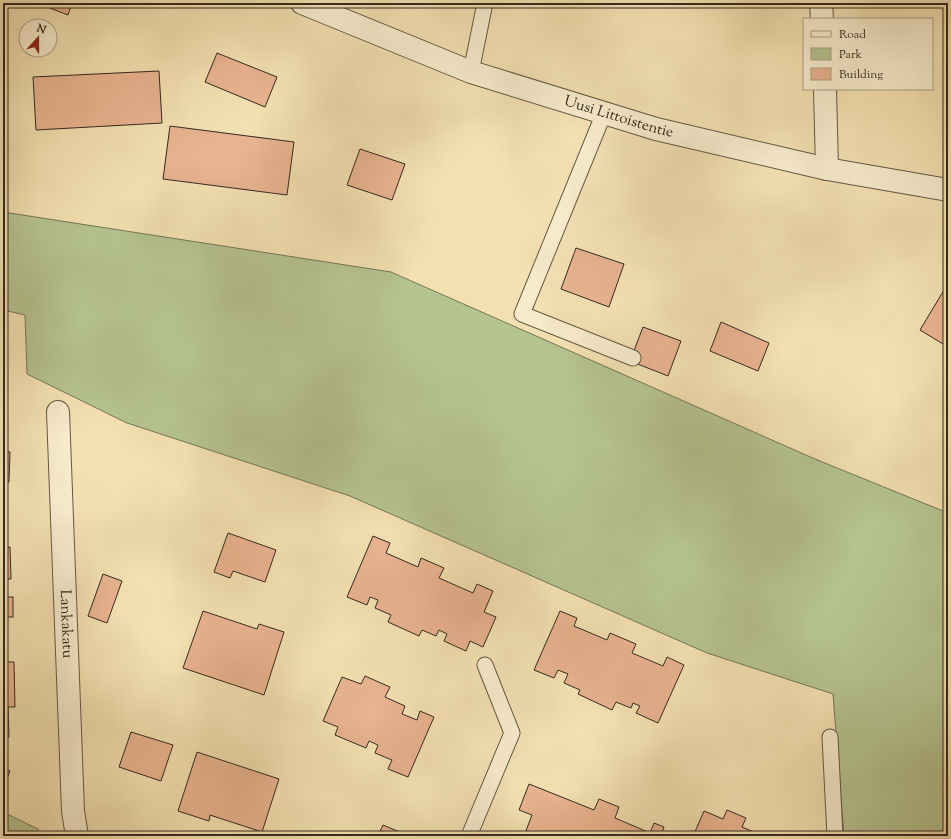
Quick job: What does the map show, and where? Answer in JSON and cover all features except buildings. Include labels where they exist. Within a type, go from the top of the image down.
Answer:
[{"type":"street","name":"Uusi Littoistentie","points":[[302,3],[471,72],[656,129],[827,169],[948,190]]},
{"type":"street","points":[[821,3],[822,18]]},
{"type":"street","points":[[825,90],[827,169]]},
{"type":"street","name":"Lankakatu","points":[[58,412],[73,811],[77,836]]},
{"type":"lane","points":[[471,72],[485,3]]},
{"type":"lane","points":[[604,113],[522,314],[633,358]]},
{"type":"lane","points":[[469,836],[512,733],[485,665]]},
{"type":"lane","points":[[830,737],[835,836]]},
{"type":"green space","points":[[3,212],[391,272],[815,459],[948,513],[948,836],[844,836],[833,694],[707,653],[350,496],[127,423],[27,374],[25,315],[3,310]]},
{"type":"green space","points":[[3,812],[38,829],[38,836],[3,836]]}]
